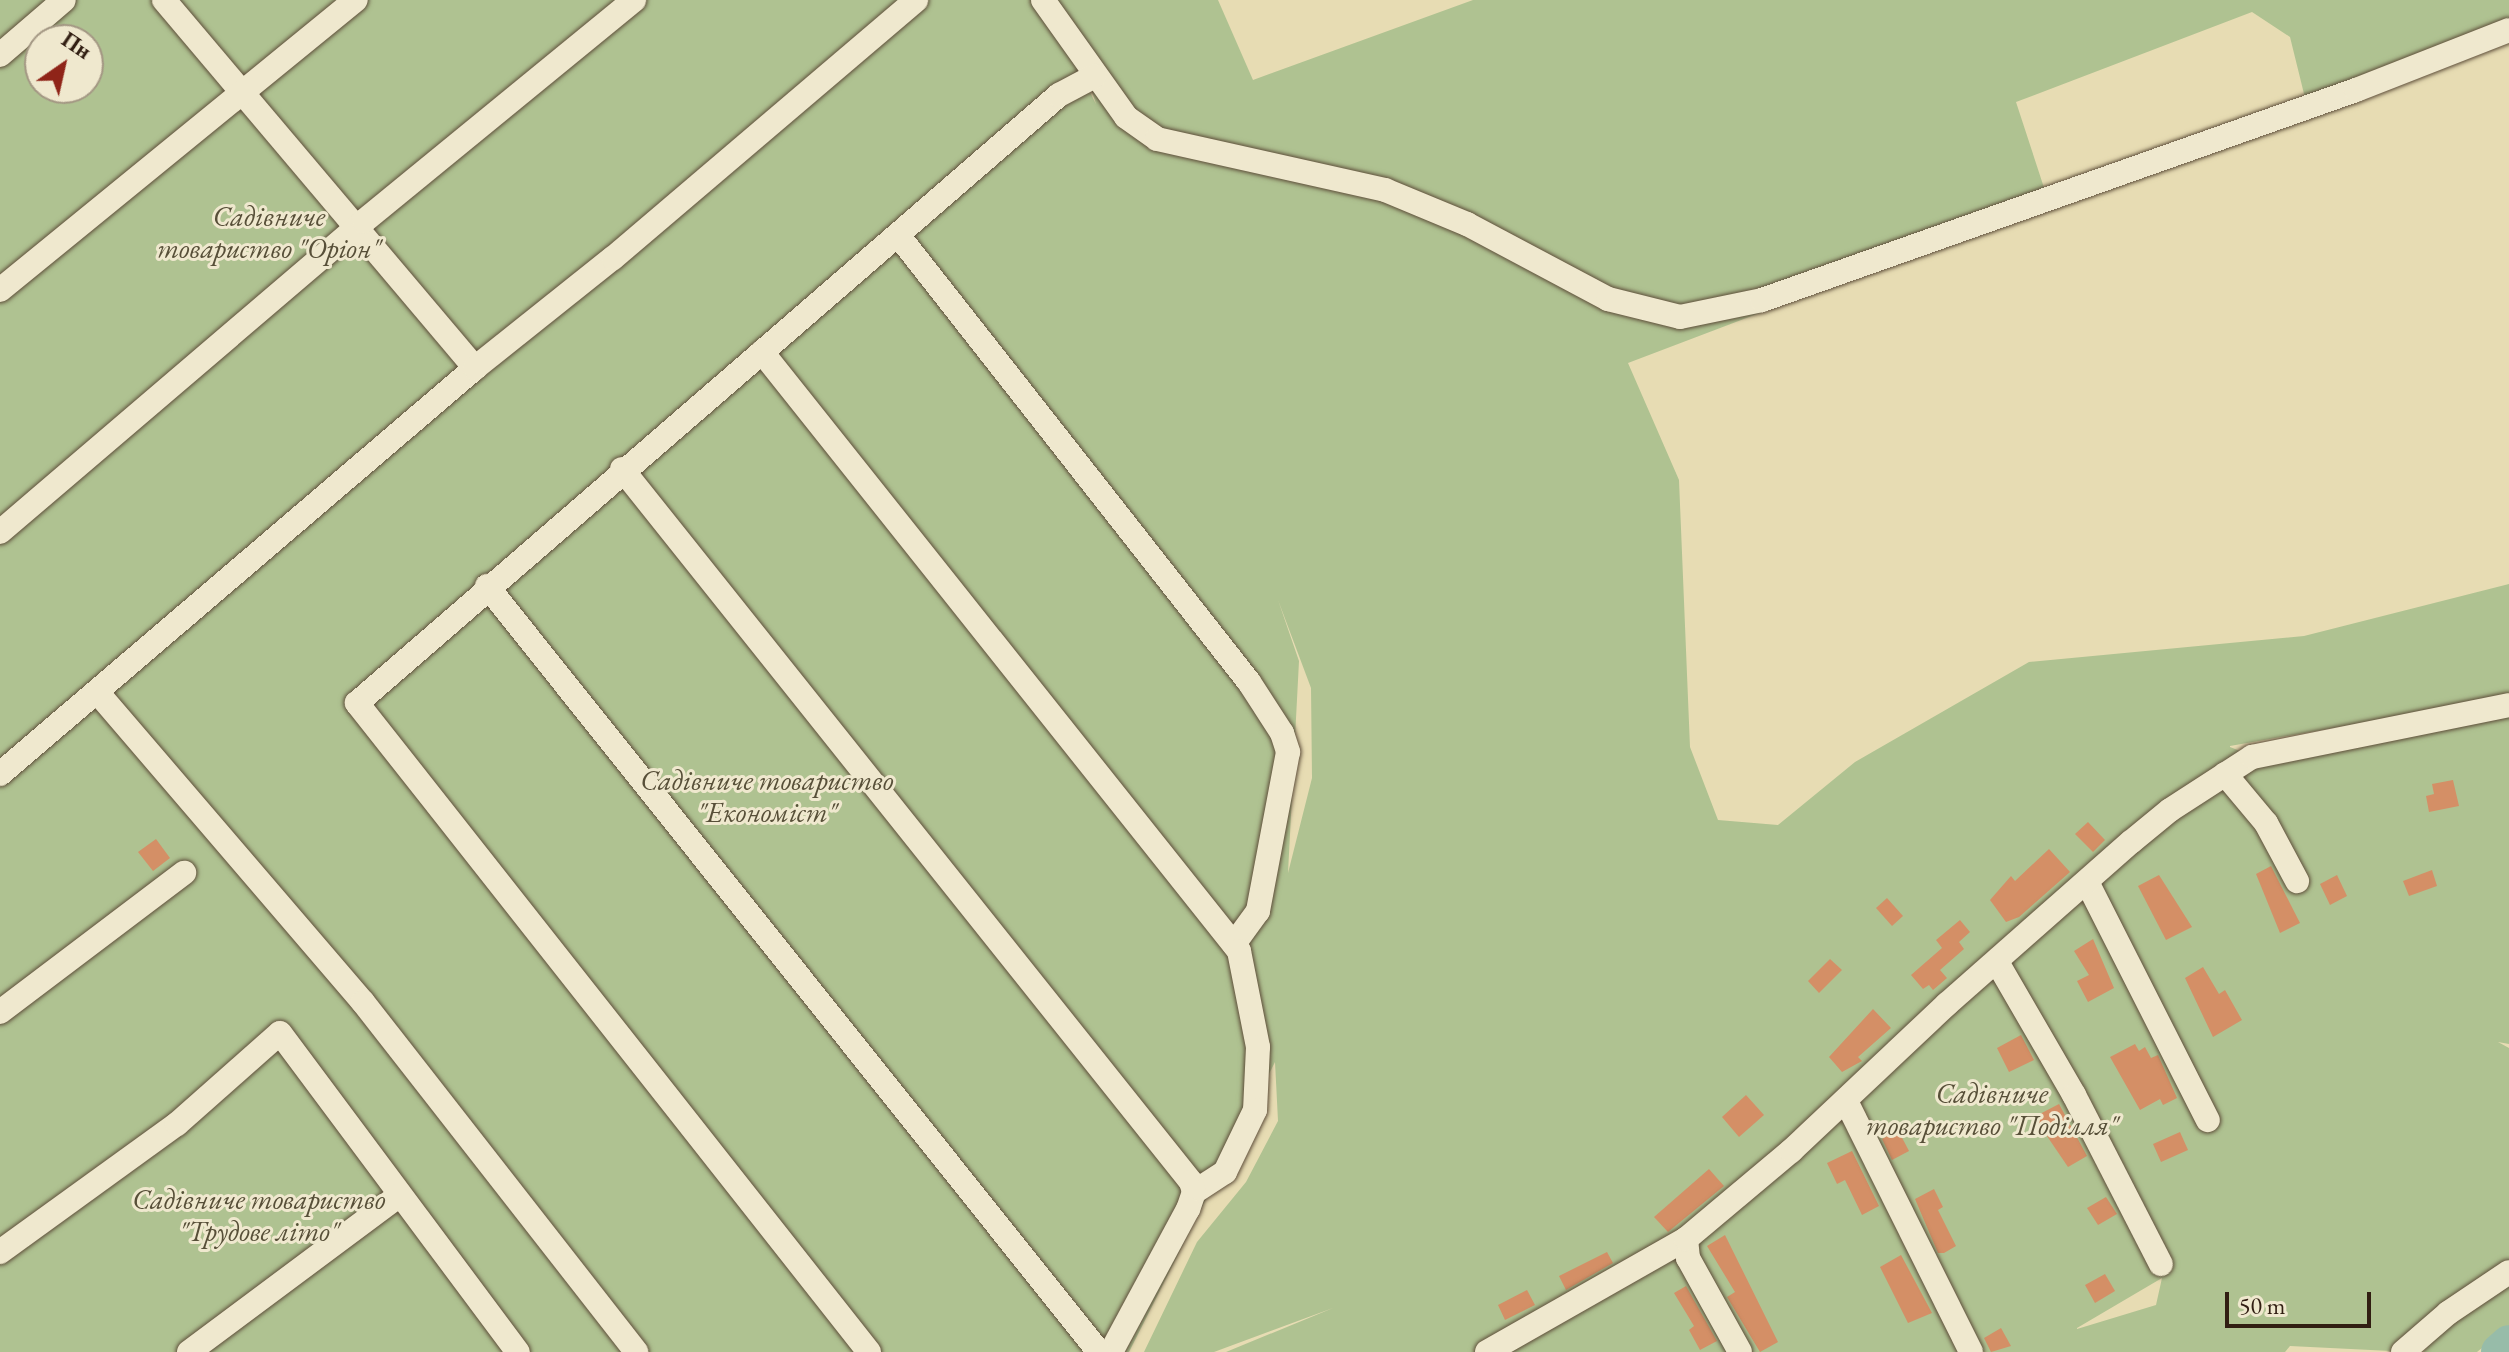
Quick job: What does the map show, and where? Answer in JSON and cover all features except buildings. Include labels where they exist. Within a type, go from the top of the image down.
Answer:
[{"type":"street","points":[[0,55],[64,0]]},
{"type":"street","points":[[164,0],[475,368]]},
{"type":"street","points":[[0,290],[240,90],[356,0]]},
{"type":"street","points":[[0,532],[355,229],[634,0]]},
{"type":"street","points":[[0,774],[475,368],[613,258],[916,0]]},
{"type":"street","points":[[1043,0],[1126,117],[1157,139],[1385,190],[1467,224],[1608,299],[1680,317],[1762,300],[2356,90],[2509,30]]},
{"type":"street","points":[[869,1352],[358,709],[361,696],[622,469],[1059,95],[1094,76]]},
{"type":"street","points":[[898,235],[1249,682],[1282,733],[1288,752],[1258,911],[1234,944]]},
{"type":"street","points":[[762,352],[1234,944],[1249,980],[1258,1047],[1255,1110],[1225,1172],[1194,1192],[1111,1352]]},
{"type":"street","points":[[622,469],[1095,1059],[1194,1192]]},
{"type":"street","points":[[487,586],[1099,1352]]},
{"type":"street","points":[[98,693],[363,1002],[636,1352]]},
{"type":"street","points":[[1487,1352],[1519,1344],[1686,1239],[1846,1101],[1997,962],[2170,810],[2225,774],[2269,749],[2509,705]]},
{"type":"street","points":[[2225,774],[2266,823],[2297,881]]},
{"type":"street","points":[[0,1012],[184,873]]},
{"type":"street","points":[[2087,882],[2208,1120]]},
{"type":"street","points":[[1997,962],[2074,1095],[2161,1264]]},
{"type":"street","points":[[0,1252],[177,1124],[280,1033],[515,1351]]},
{"type":"street","points":[[1846,1101],[1971,1352]]},
{"type":"street","points":[[189,1352],[400,1195]]},
{"type":"street","points":[[1686,1239],[1688,1258],[1740,1352]]},
{"type":"street","points":[[2403,1352],[2448,1313],[2509,1272]]},
{"type":"green space","points":[[0,0],[1043,0],[1096,104],[1079,51],[1054,0],[1218,0],[1253,80],[1473,0],[2509,0],[2509,30],[2307,106],[2290,37],[2252,12],[2016,102],[2049,203],[1628,363],[1679,480],[1690,747],[1718,820],[1778,825],[1855,762],[2029,662],[2304,636],[2509,584],[2509,1044],[2498,1042],[2509,1048],[2509,1266],[2391,1351],[2290,1346],[2285,1352],[1226,1352],[1333,1308],[1214,1352],[1144,1352],[1197,1242],[1246,1182],[1278,1121],[1275,1062],[1129,1352],[0,1352]],"holes":[[[1278,600],[1311,688],[1312,778],[1288,873],[1299,661]],[[2487,701],[2240,751],[2230,747],[2230,746]],[[2162,1278],[2156,1305],[2077,1329],[2077,1328]]]},
{"type":"green space","points":[[2509,1278],[2509,1326],[2477,1352],[2423,1352],[2466,1304]]},
{"type":"waterway","points":[[2499,1352],[2509,1343]]},
{"type":"park label","name":"Садівниче товариство \"Оріон\"","points":[[269,232]]},
{"type":"park label","name":"Садівниче товариство \"Економіст\"","points":[[767,796]]},
{"type":"park label","name":"Садівниче товариство \"Поділля\"","points":[[1992,1109]]},
{"type":"park label","name":"Садівниче товариство \"Трудове літо\"","points":[[259,1215]]}]
